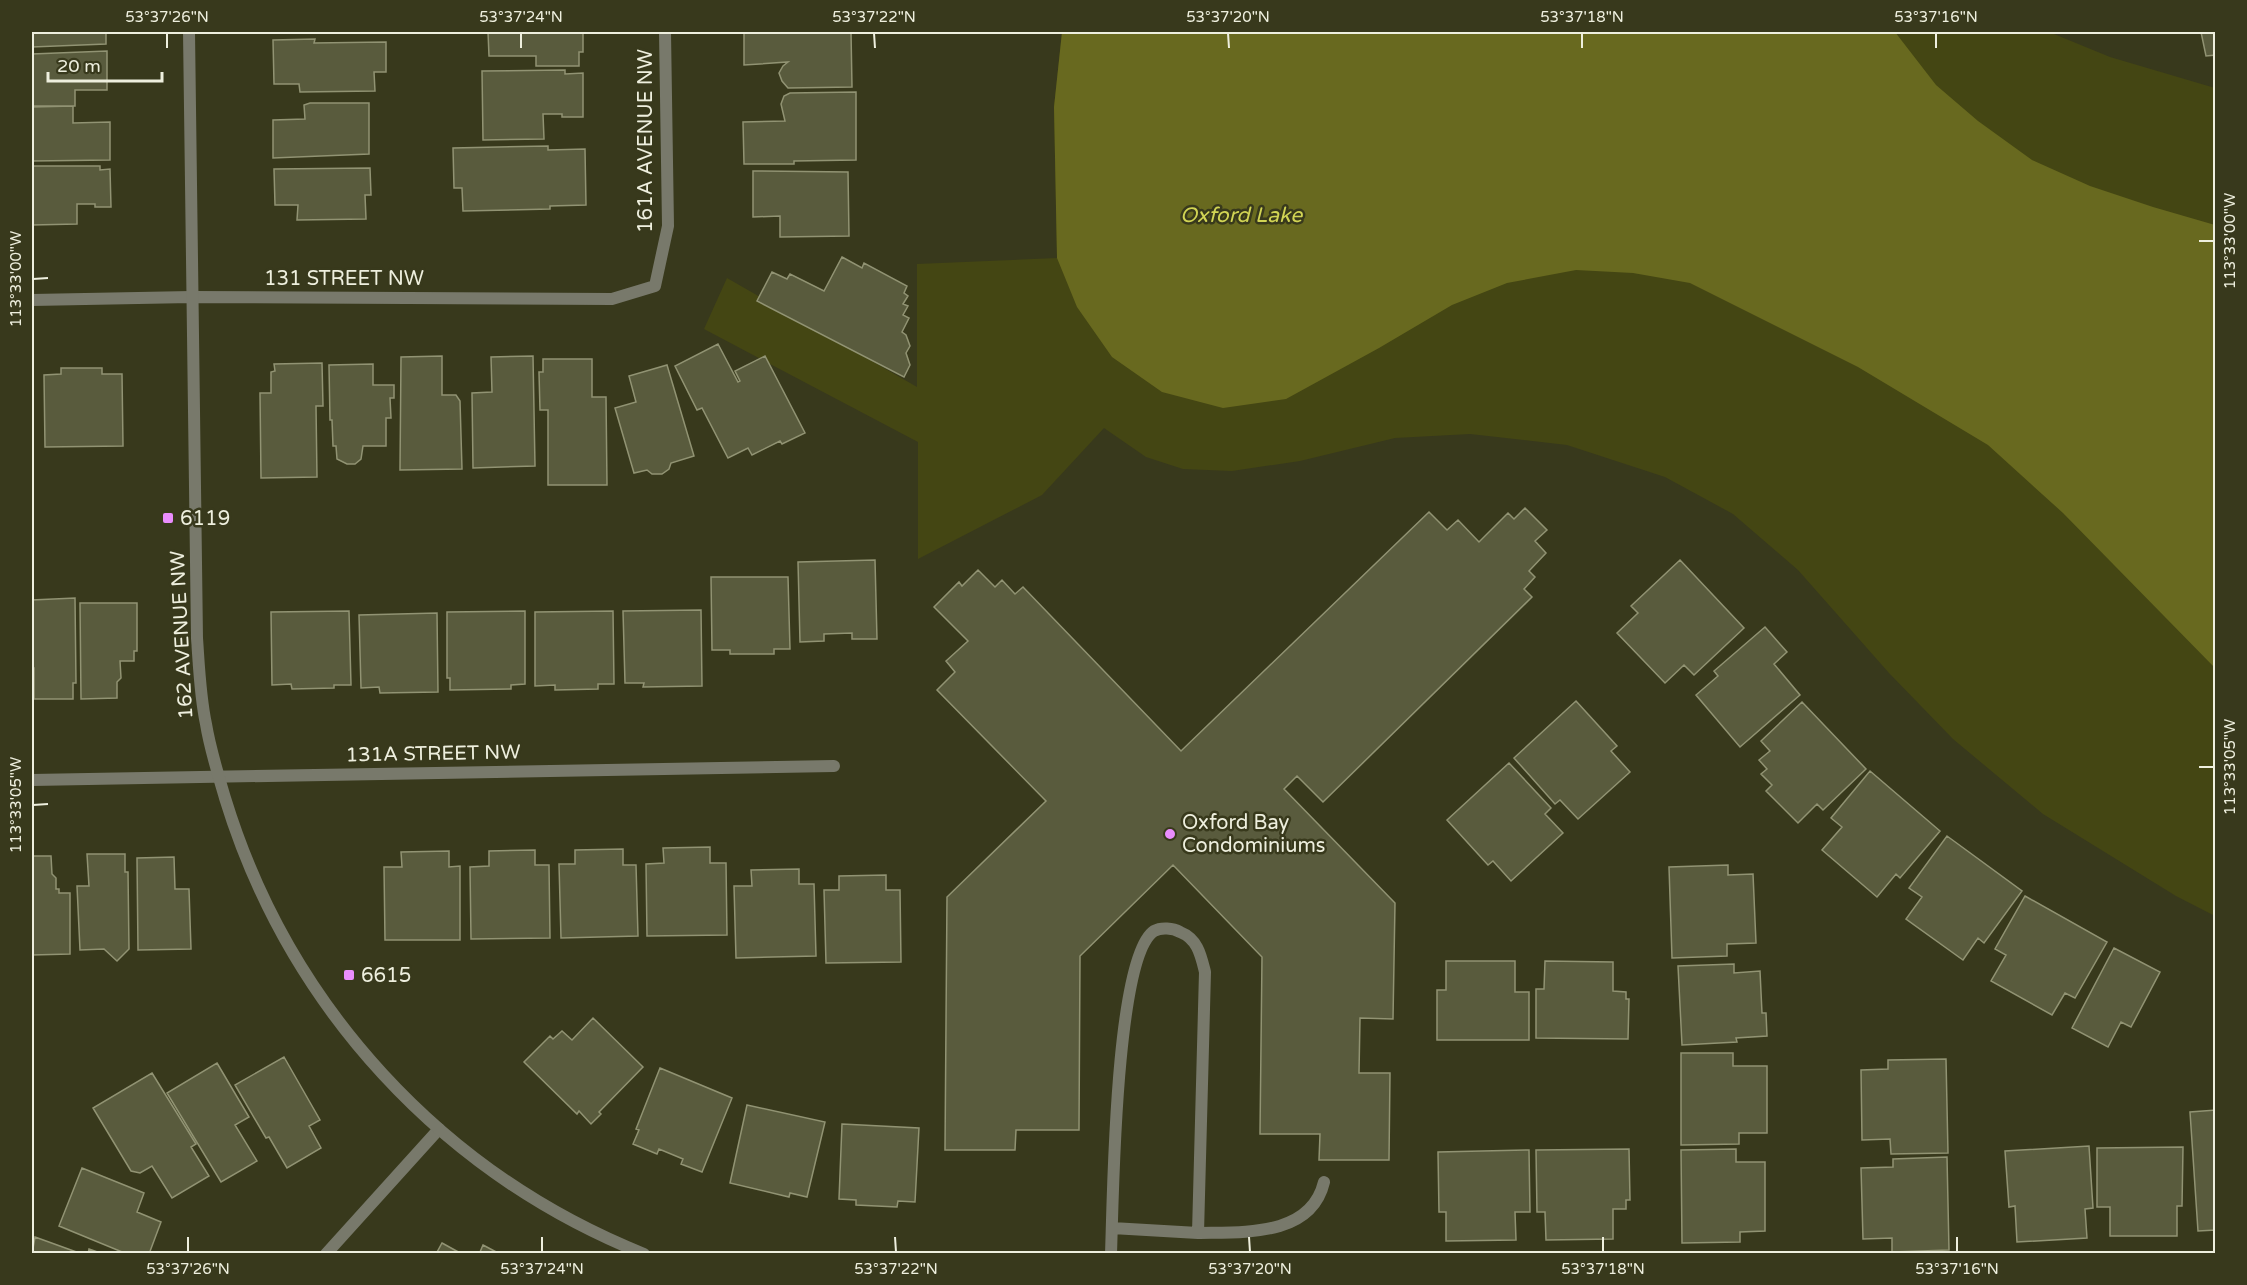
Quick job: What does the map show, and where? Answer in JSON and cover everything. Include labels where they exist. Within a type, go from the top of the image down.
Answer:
[{"type":"street","name":"162 AVENUE NW","points":[[189,32],[197,638],[206,724],[237,838],[260,892],[296,959],[352,1041],[394,1087],[439,1129],[488,1168],[536,1200],[590,1231],[644,1254]]},
{"type":"street","name":"161A AVENUE NW","points":[[655,286],[668,226],[665,32]]},
{"type":"street","name":"131 STREET NW","points":[[32,300],[191,297],[612,298],[655,286]]},
{"type":"street","name":"131A STREET NW","points":[[32,780],[834,766]]},
{"type":"street","points":[[1111,1254],[1117,1100],[1124,1020],[1132,980],[1143,945],[1154,932],[1165,928],[1182,932],[1198,946],[1205,972],[1198,1233]]},
{"type":"street","points":[[326,1254],[439,1129]]},
{"type":"street","points":[[1112,1228],[1198,1233],[1253,1232],[1284,1225],[1301,1216],[1320,1197],[1324,1182]]},
{"type":"shaded area","points":[[1062,32],[2049,32],[2110,57],[2215,88],[2215,916],[2176,896],[2043,814],[1953,739],[1889,673],[1798,570],[1733,514],[1665,477],[1567,445],[1470,434],[1395,438],[1300,461],[1232,471],[1183,469],[1146,457],[1104,428],[1042,495],[918,559],[918,442],[704,329],[727,278],[917,387],[917,264],[1057,258],[1054,107]]},
{"type":"water","name":"Oxford Lake","points":[[1062,32],[1895,32],[1936,85],[1978,121],[2032,160],[2090,186],[2215,225],[2215,668],[2063,513],[1988,445],[1858,367],[1690,283],[1633,273],[1576,270],[1507,283],[1452,305],[1286,399],[1223,408],[1162,392],[1112,357],[1077,307],[1057,258],[1054,107]]},
{"type":"building","points":[[32,32],[106,32],[106,44],[32,47]]},
{"type":"building","points":[[488,32],[583,32],[583,52],[579,52],[579,66],[536,66],[536,56],[489,56]]},
{"type":"building","points":[[744,32],[851,32],[852,87],[788,88],[779,73],[788,62],[744,65]]},
{"type":"building","points":[[2201,32],[2216,32],[2216,55],[2206,56]]},
{"type":"building","points":[[315,39],[314,43],[386,42],[386,72],[374,72],[375,91],[300,92],[299,84],[274,84],[273,40]]},
{"type":"building","points":[[107,51],[107,90],[75,90],[75,106],[32,106],[32,54]]},
{"type":"building","points":[[565,70],[565,74],[583,73],[583,117],[543,114],[544,139],[483,140],[482,71]]},
{"type":"building","points":[[856,92],[856,160],[744,164],[743,122],[785,121],[781,104],[784,96],[790,93]]},
{"type":"building","points":[[310,103],[369,103],[369,154],[273,158],[273,120],[305,119],[304,105]]},
{"type":"building","points":[[73,106],[73,123],[110,122],[110,160],[32,161],[32,107]]},
{"type":"building","points":[[548,146],[548,150],[585,149],[586,205],[550,206],[550,209],[463,211],[462,188],[454,188],[453,148]]},
{"type":"building","points":[[32,166],[100,166],[100,170],[110,169],[111,207],[77,204],[77,224],[32,225]]},
{"type":"building","points":[[370,168],[371,195],[365,195],[366,219],[297,220],[298,205],[275,205],[274,169]]},
{"type":"building","points":[[753,171],[848,172],[849,236],[780,237],[780,216],[753,217]]},
{"type":"building","points":[[842,257],[862,268],[864,263],[907,286],[904,293],[908,296],[903,304],[908,306],[903,315],[909,318],[902,332],[906,335],[910,346],[906,353],[910,365],[904,377],[757,301],[772,272],[787,279],[790,274],[824,291]]},
{"type":"building","points":[[718,344],[738,382],[740,381],[735,371],[765,356],[805,433],[782,444],[780,441],[752,455],[748,448],[728,458],[702,408],[697,410],[675,366]]},
{"type":"building","points":[[442,356],[442,395],[456,395],[460,401],[462,469],[400,470],[401,357]]},
{"type":"building","points":[[533,356],[535,466],[473,468],[472,393],[492,392],[491,357]]},
{"type":"building","points":[[543,359],[592,359],[592,397],[606,397],[607,485],[548,485],[548,410],[540,410],[539,372],[543,372]]},
{"type":"building","points":[[322,363],[323,406],[316,406],[317,477],[261,478],[260,393],[271,393],[271,372],[275,371],[274,364]]},
{"type":"building","points":[[373,364],[373,385],[394,385],[394,398],[390,398],[391,418],[386,418],[386,446],[363,446],[361,459],[355,464],[347,464],[337,459],[336,446],[333,446],[329,365]]},
{"type":"building","points":[[667,365],[694,456],[671,463],[669,469],[662,474],[652,474],[647,470],[634,473],[615,408],[636,402],[629,376]]},
{"type":"building","points":[[61,368],[102,368],[102,374],[122,374],[123,446],[45,447],[44,375],[61,374]]},
{"type":"building","points":[[32,384],[33,447],[32,447]]},
{"type":"building","name":"Oxford Bay Condominiums","points":[[1525,508],[1547,530],[1535,541],[1546,553],[1529,571],[1535,577],[1524,589],[1532,597],[1323,802],[1297,776],[1284,789],[1395,903],[1393,1019],[1360,1018],[1359,1073],[1390,1073],[1389,1160],[1319,1160],[1320,1134],[1260,1134],[1262,957],[1173,865],[1080,956],[1079,1130],[1016,1130],[1015,1150],[945,1150],[947,897],[1046,801],[937,690],[955,672],[946,661],[968,641],[934,607],[959,582],[962,586],[978,570],[995,587],[1002,580],[1015,594],[1023,587],[1181,751],[1429,512],[1447,530],[1458,520],[1479,542],[1508,513],[1514,519]]},
{"type":"building","points":[[875,560],[877,639],[852,639],[852,633],[824,634],[824,641],[800,642],[798,562]]},
{"type":"building","points":[[1680,560],[1744,628],[1694,675],[1684,665],[1665,683],[1617,633],[1638,613],[1631,606]]},
{"type":"building","points":[[711,577],[788,577],[790,649],[774,649],[774,654],[730,654],[730,650],[712,650]]},
{"type":"building","points":[[75,598],[76,683],[73,683],[73,699],[34,699],[32,600]]},
{"type":"building","points":[[80,603],[137,603],[137,651],[134,651],[134,661],[120,661],[121,678],[117,682],[117,698],[81,699]]},
{"type":"building","points":[[701,610],[702,686],[643,687],[644,683],[625,683],[623,611]]},
{"type":"building","points":[[349,611],[351,685],[334,685],[334,688],[292,689],[291,684],[272,685],[271,612]]},
{"type":"building","points":[[525,611],[525,684],[511,685],[511,689],[450,690],[450,678],[447,678],[447,612]]},
{"type":"building","points":[[613,611],[614,684],[598,684],[598,689],[555,690],[555,685],[535,686],[535,612]]},
{"type":"building","points":[[437,613],[438,692],[380,693],[379,687],[361,688],[359,615]]},
{"type":"building","points":[[1765,627],[1787,652],[1774,664],[1800,695],[1740,747],[1696,695],[1718,676],[1714,671]]},
{"type":"building","points":[[1576,701],[1617,746],[1611,751],[1630,772],[1578,819],[1560,800],[1555,804],[1514,758]]},
{"type":"building","points":[[1802,702],[1866,769],[1823,810],[1817,804],[1798,823],[1766,791],[1772,785],[1761,774],[1767,769],[1759,760],[1770,751],[1761,741]]},
{"type":"building","points":[[1509,763],[1551,808],[1545,814],[1563,833],[1511,881],[1493,861],[1488,865],[1447,820]]},
{"type":"building","points":[[1870,771],[1940,831],[1900,878],[1896,874],[1877,897],[1822,850],[1842,827],[1831,818]]},
{"type":"building","points":[[1947,836],[2022,891],[1984,943],[1978,938],[1963,960],[1906,919],[1922,897],[1909,888]]},
{"type":"building","points":[[710,847],[710,863],[726,863],[727,935],[647,936],[646,864],[664,863],[663,848]]},
{"type":"building","points":[[623,849],[623,865],[636,865],[638,936],[561,938],[559,864],[575,864],[575,850]]},
{"type":"building","points":[[535,850],[535,865],[549,865],[550,938],[471,939],[470,867],[489,866],[489,851]]},
{"type":"building","points":[[449,851],[449,867],[460,866],[460,940],[385,940],[384,867],[402,867],[401,852]]},
{"type":"building","points":[[87,854],[125,854],[125,872],[128,872],[129,949],[117,961],[104,949],[80,950],[77,886],[89,886]]},
{"type":"building","points":[[32,856],[51,856],[56,889],[59,889],[59,893],[70,893],[70,954],[32,955]]},
{"type":"building","points":[[174,857],[175,889],[189,889],[191,949],[138,950],[137,858]]},
{"type":"building","points":[[1728,865],[1728,875],[1753,874],[1756,943],[1727,944],[1727,956],[1672,958],[1669,867]]},
{"type":"building","points":[[799,869],[799,884],[814,884],[816,956],[736,958],[734,886],[752,886],[751,870]]},
{"type":"building","points":[[886,875],[886,890],[900,890],[901,962],[826,963],[824,890],[839,890],[839,876]]},
{"type":"building","points":[[2025,896],[2107,942],[2075,998],[2065,993],[2052,1015],[1991,981],[2006,955],[1995,949]]},
{"type":"building","points":[[2114,948],[2160,972],[2131,1027],[2121,1022],[2108,1047],[2072,1028]]},
{"type":"building","points":[[1446,961],[1515,961],[1515,992],[1529,992],[1529,1040],[1437,1040],[1437,990],[1446,990]]},
{"type":"building","points":[[1545,961],[1613,962],[1613,991],[1626,992],[1626,999],[1629,999],[1628,1039],[1536,1038],[1536,989],[1544,989]]},
{"type":"building","points":[[1734,964],[1734,973],[1760,971],[1762,1013],[1766,1013],[1767,1036],[1736,1038],[1737,1042],[1682,1045],[1678,966]]},
{"type":"building","points":[[593,1018],[643,1067],[599,1112],[601,1114],[591,1124],[579,1111],[577,1114],[524,1062],[550,1036],[553,1039],[562,1031],[572,1040]]},
{"type":"building","points":[[1681,1053],[1733,1053],[1733,1066],[1767,1066],[1767,1133],[1739,1133],[1739,1144],[1681,1145]]},
{"type":"building","points":[[284,1057],[320,1120],[309,1126],[321,1148],[287,1168],[269,1137],[266,1138],[235,1085]]},
{"type":"building","points":[[1946,1059],[1948,1153],[1891,1154],[1890,1139],[1862,1140],[1861,1070],[1888,1069],[1888,1060]]},
{"type":"building","points":[[217,1063],[249,1117],[235,1125],[257,1161],[221,1182],[167,1093]]},
{"type":"building","points":[[660,1068],[732,1098],[702,1172],[681,1164],[683,1159],[659,1149],[657,1154],[633,1144],[639,1130],[636,1129]]},
{"type":"building","points":[[152,1073],[196,1144],[191,1147],[209,1176],[172,1198],[152,1166],[140,1173],[131,1171],[93,1108]]},
{"type":"building","points":[[747,1105],[825,1122],[807,1197],[790,1193],[789,1197],[730,1183]]},
{"type":"building","points":[[2216,1110],[2216,1230],[2198,1231],[2190,1112]]},
{"type":"building","points":[[842,1124],[919,1128],[915,1202],[898,1201],[897,1207],[856,1205],[856,1200],[839,1199]]},
{"type":"building","points":[[2089,1146],[2093,1208],[2085,1209],[2087,1238],[2017,1242],[2015,1206],[2009,1207],[2005,1151]]},
{"type":"building","points":[[2183,1147],[2182,1206],[2177,1206],[2177,1236],[2110,1236],[2110,1207],[2097,1207],[2097,1148]]},
{"type":"building","points":[[1629,1149],[1630,1200],[1626,1200],[1626,1209],[1613,1209],[1613,1239],[1546,1240],[1545,1212],[1537,1212],[1536,1150]]},
{"type":"building","points":[[1736,1149],[1736,1162],[1765,1162],[1765,1231],[1740,1232],[1740,1242],[1682,1243],[1681,1150]]},
{"type":"building","points":[[1529,1150],[1530,1212],[1515,1212],[1516,1240],[1446,1241],[1446,1212],[1439,1212],[1438,1152]]},
{"type":"building","points":[[1947,1157],[1949,1250],[1892,1252],[1892,1238],[1863,1239],[1861,1168],[1893,1167],[1893,1159]]},
{"type":"building","points":[[82,1168],[144,1193],[137,1212],[161,1222],[149,1254],[127,1254],[59,1226]]},
{"type":"building","points":[[35,1237],[82,1254],[32,1254]]},
{"type":"building","points":[[442,1243],[462,1254],[436,1254]]},
{"type":"building","points":[[483,1245],[500,1254],[477,1254]]},
{"type":"building","points":[[89,1249],[103,1254],[88,1254]]},
{"type":"place","name":"6119","points":[[168,518]]},
{"type":"place","name":"Oxford Bay Condominiums","points":[[1170,834]]},
{"type":"place","name":"6615","points":[[349,975]]}]
